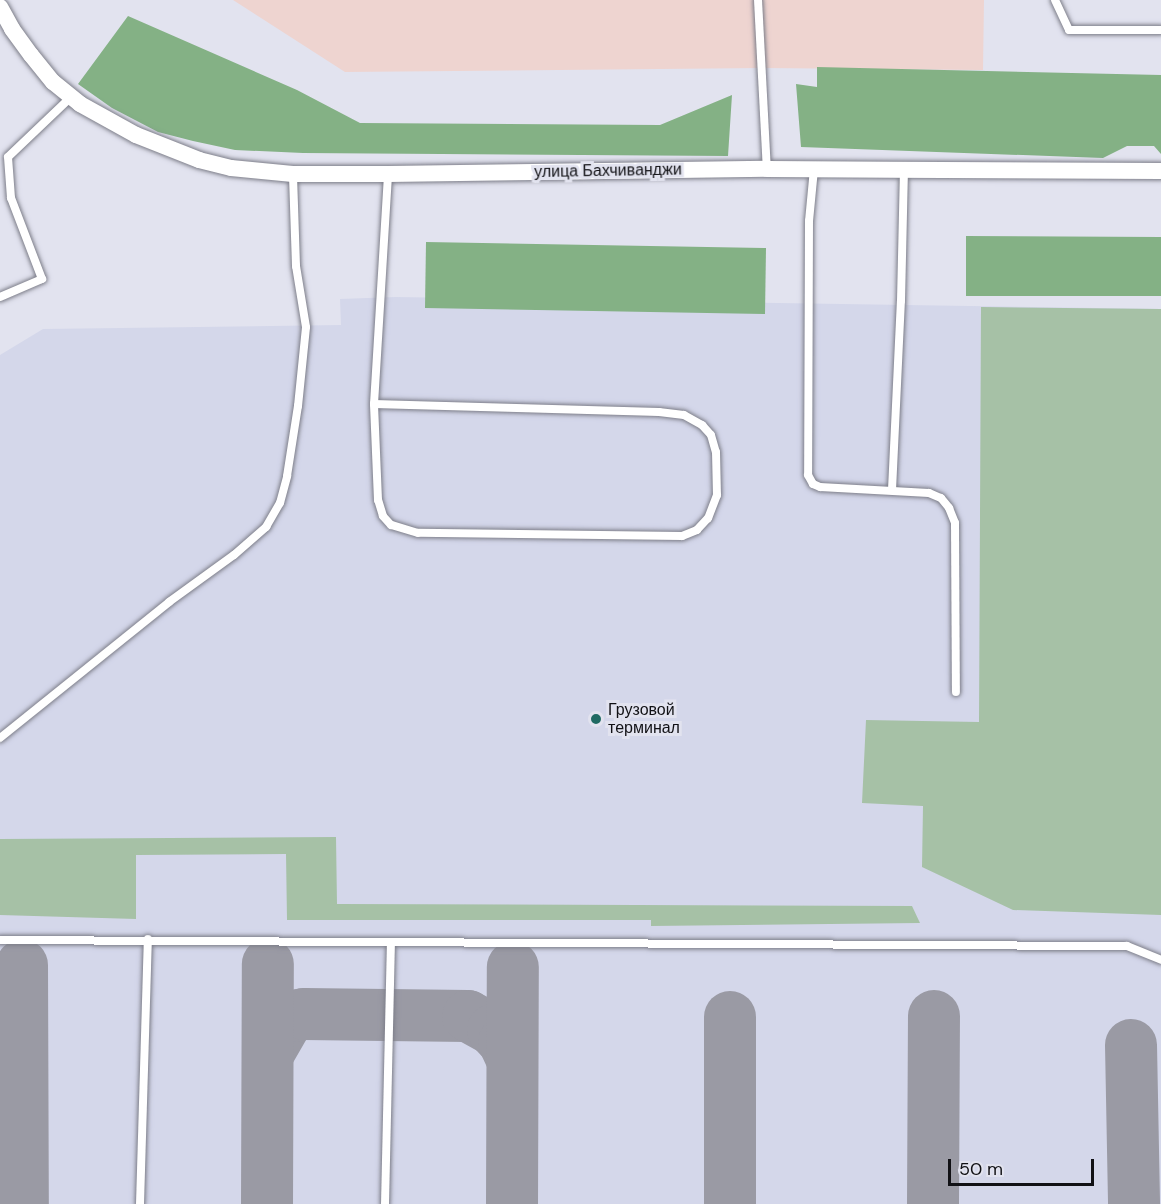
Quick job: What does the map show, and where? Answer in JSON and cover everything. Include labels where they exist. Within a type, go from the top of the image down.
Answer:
[{"type":"street","name":"улица Бахчиванджи","points":[[0,7],[12,29],[31,55],[53,82],[71,97],[136,135],[199,160],[231,168],[293,174],[768,169],[1161,171]]},
{"type":"lane","points":[[758,0],[768,169]]},
{"type":"lane","points":[[1054,0],[1069,30],[1161,30]]},
{"type":"lane","points":[[0,297],[42,279],[11,198],[4,157],[71,97]]},
{"type":"lane","points":[[814,169],[809,221],[808,475],[813,484],[820,487],[918,491],[941,498],[950,508],[956,523],[956,692]]},
{"type":"lane","points":[[892,490],[904,170]]},
{"type":"lane","points":[[0,738],[169,602],[234,555],[266,527],[280,503],[287,476],[298,406],[306,327],[296,266],[293,174]]},
{"type":"lane","points":[[374,404],[659,412],[684,415],[702,425],[711,435],[716,452],[717,495],[708,518],[697,530],[682,536],[418,533],[391,525],[383,516],[378,500],[374,404],[388,174]]},
{"type":"lane","points":[[140,1204],[148,939]]},
{"type":"lane","points":[[0,940],[1127,946],[1161,960]]},
{"type":"lane","points":[[385,1204],[391,942]]},
{"type":"shaded area","points":[[233,0],[984,0],[983,70],[762,68],[345,72]]},
{"type":"shaded area","points":[[395,297],[1161,309],[1161,1204],[0,1204],[0,355],[43,329],[341,325],[340,299]]},
{"type":"green space","points":[[128,16],[297,90],[360,123],[660,125],[732,95],[728,156],[303,153],[235,150],[193,141],[158,132],[112,108],[78,84]]},
{"type":"green space","points":[[817,67],[1161,75],[1161,154],[1154,146],[1127,146],[1103,158],[801,147],[796,84],[817,87]]},
{"type":"green space","points":[[966,236],[1161,237],[1161,296],[966,296]]},
{"type":"green space","points":[[426,242],[766,248],[765,314],[425,308]]},
{"type":"green space","points":[[981,307],[1161,309],[1161,915],[1013,910],[922,867],[923,806],[862,803],[866,720],[979,722]]},
{"type":"green space","points":[[336,837],[337,904],[912,906],[920,923],[651,926],[651,920],[287,920],[286,854],[136,855],[136,919],[0,915],[0,839]]},
{"type":"taxiway","points":[[267,1204],[268,964]]},
{"type":"taxiway","points":[[22,965],[23,1204]]},
{"type":"taxiway","points":[[512,1204],[513,967]]},
{"type":"taxiway","points":[[268,1054],[287,1021],[294,1016],[304,1014],[468,1016],[493,1030],[504,1042],[512,1059]]},
{"type":"taxiway","points":[[933,1204],[934,1016]]},
{"type":"taxiway","points":[[730,1017],[730,1204]]},
{"type":"taxiway","points":[[1131,1045],[1134,1204]]},
{"type":"place","name":"Грузовой терминал","points":[[596,719]]}]
